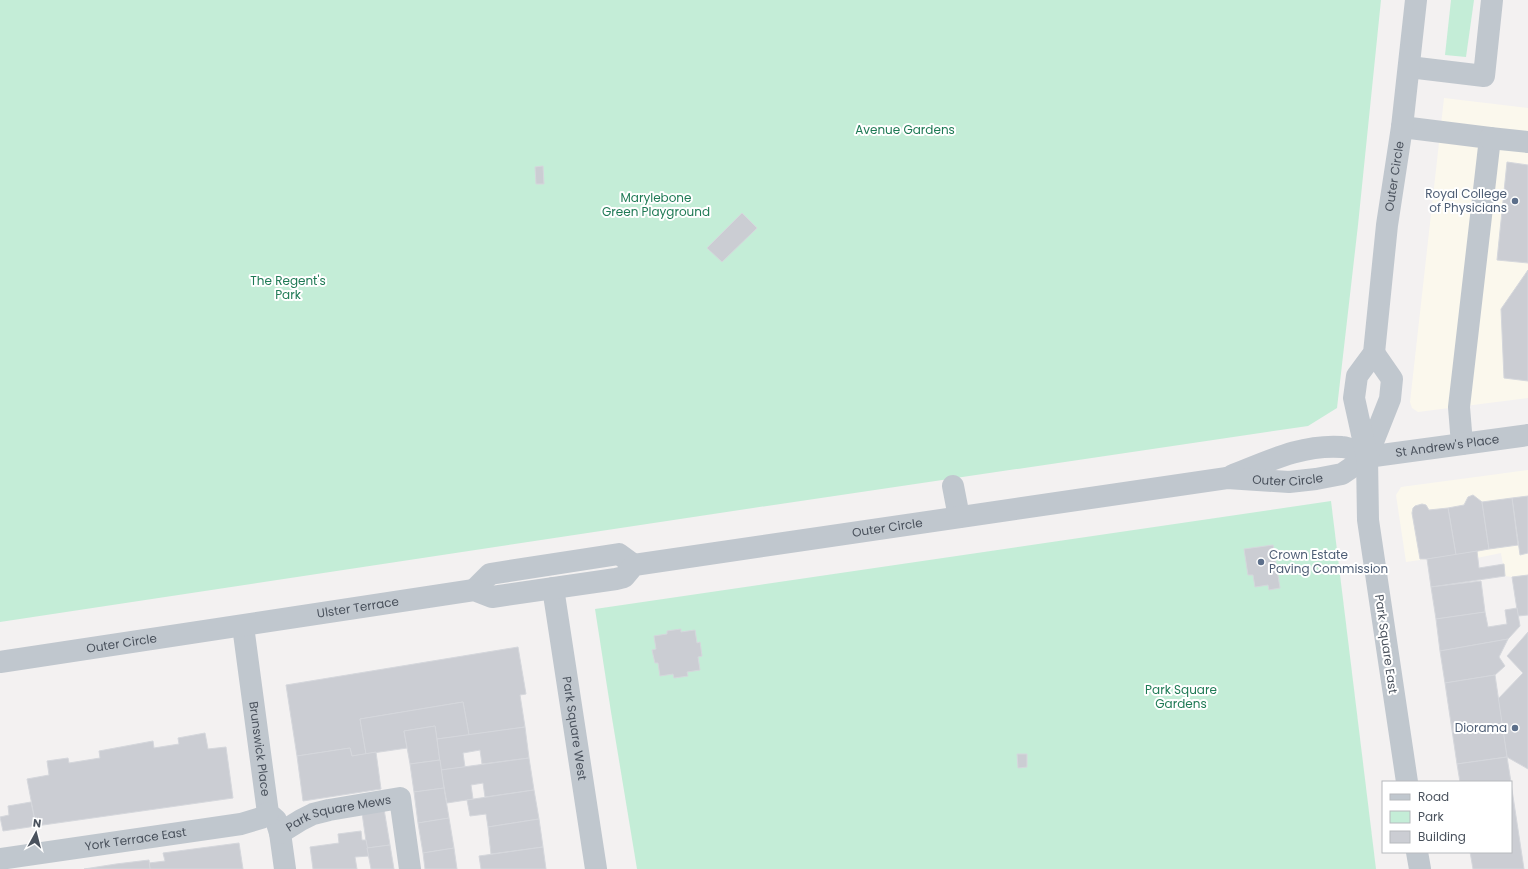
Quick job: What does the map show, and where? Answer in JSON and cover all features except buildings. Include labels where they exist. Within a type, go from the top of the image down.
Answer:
[{"type":"street","name":"Outer Circle","points":[[1367,457],[1354,398],[1358,376],[1374,353],[1387,225],[1402,127],[1416,0]]},
{"type":"street","points":[[1409,67],[1484,76],[1492,0]]},
{"type":"street","points":[[1402,127],[1528,142]]},
{"type":"street","points":[[1462,444],[1458,407],[1490,138]]},
{"type":"street","points":[[1367,457],[1390,400],[1392,379],[1374,353]]},
{"type":"street","name":"St Andrew's Place","points":[[1367,457],[1528,435]]},
{"type":"street","name":"Outer Circle","points":[[1226,478],[1286,454],[1311,448],[1343,447],[1367,457]]},
{"type":"street","name":"Outer Circle","points":[[553,588],[624,577],[634,566],[1226,478],[1289,482],[1316,479],[1342,474],[1367,457]]},
{"type":"street","name":"Park Square East","points":[[1367,457],[1368,520],[1407,781]]},
{"type":"street","points":[[953,486],[959,517]]},
{"type":"street","points":[[474,590],[490,574],[498,572],[619,554],[634,566]]},
{"type":"street","name":"Ulster Terrace","points":[[243,626],[474,590],[492,597],[553,588]]},
{"type":"street","name":"Park Square West","points":[[553,588],[596,869]]},
{"type":"street","name":"Outer Circle","points":[[0,662],[243,626]]},
{"type":"street","name":"Brunswick Place","points":[[243,626],[268,813],[276,820],[280,833],[285,869]]},
{"type":"street","name":"Park Square Mews","points":[[280,833],[300,820],[313,814],[400,798],[410,869]]},
{"type":"street","name":"York Terrace East","points":[[0,860],[241,824],[260,818],[268,813]]},
{"type":"street","points":[[1417,853],[1420,869]]},
{"type":"shaded area","name":"Royal College of Physicians","points":[[1444,98],[1528,108],[1528,398],[1418,412],[1412,408],[1410,402]]},
{"type":"shaded area","points":[[1528,470],[1528,575],[1512,577],[1505,576],[1501,553],[1477,558],[1476,552],[1406,562],[1396,495],[1401,487]]},
{"type":"green space","name":"The Regent's Park","points":[[0,0],[1381,0],[1358,225],[1337,408],[1308,426],[0,622]]},
{"type":"green space","points":[[1451,0],[1474,0],[1466,57],[1445,55]]},
{"type":"green space","name":"Park Square Gardens","points":[[1331,501],[1376,869],[637,869],[595,609]]},
{"type":"place","name":"Royal College of Physicians","points":[[1515,201]]},
{"type":"place","name":"Crown Estate Paving Commission","points":[[1261,562]]},
{"type":"place","name":"Diorama","points":[[1515,728]]},
{"type":"park label","name":"Avenue Gardens","points":[[905,130]]},
{"type":"park label","name":"Marylebone Green Playground","points":[[656,205]]}]
